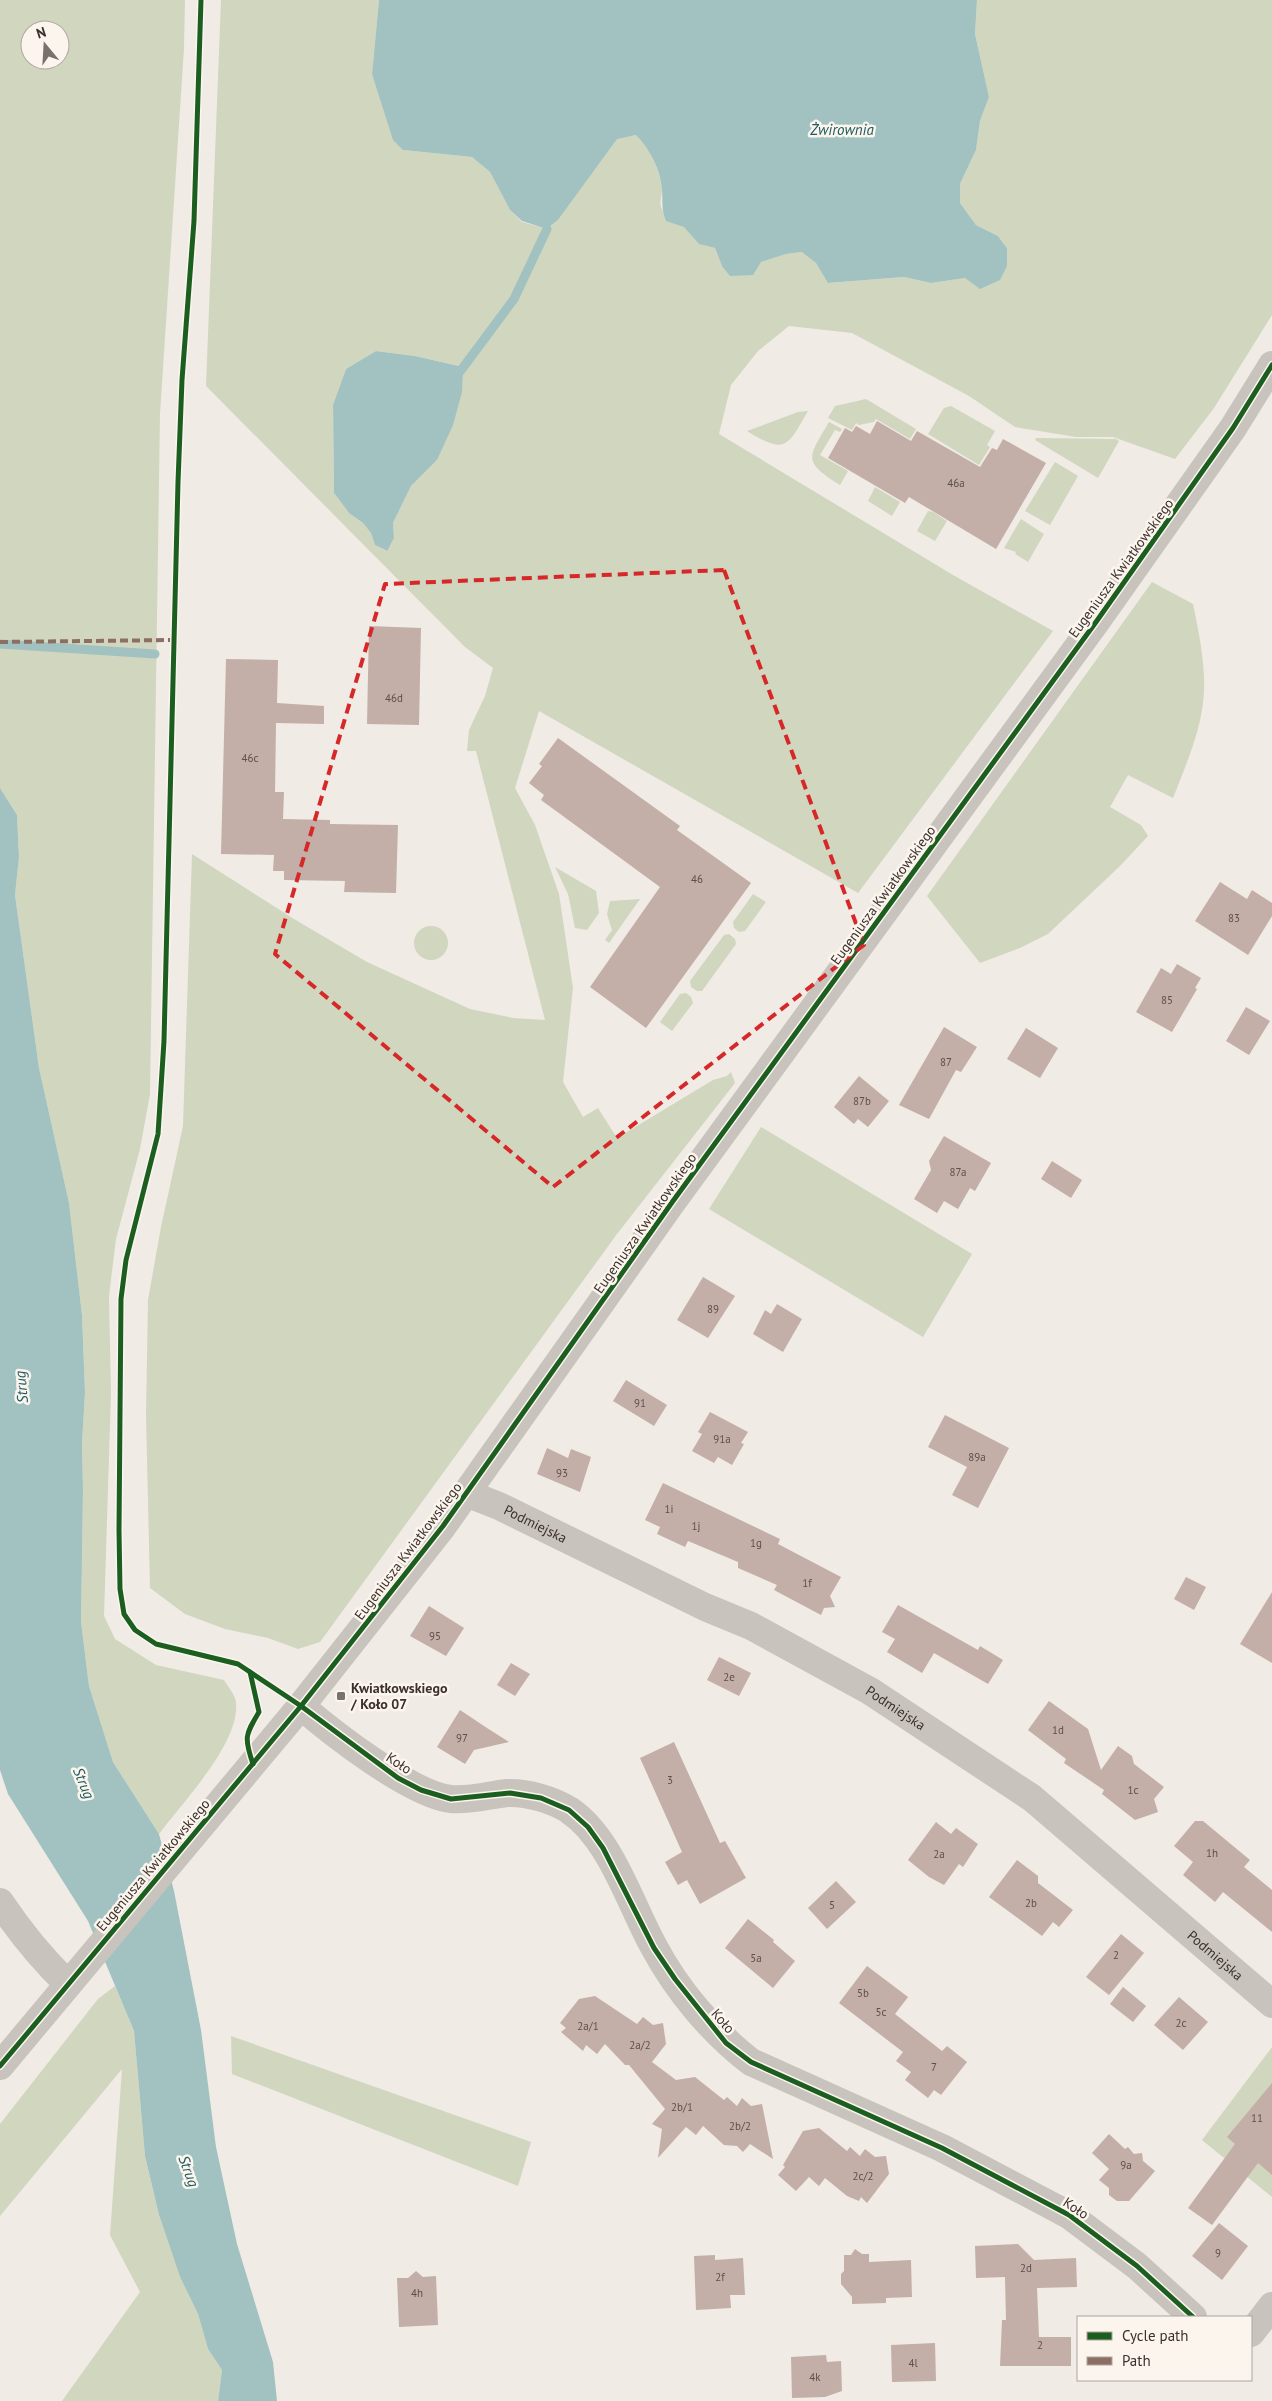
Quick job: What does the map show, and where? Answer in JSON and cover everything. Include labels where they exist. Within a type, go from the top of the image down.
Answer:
[{"type":"street","name":"Eugeniusza Kwiatkowskiego","points":[[0,2066],[301,1706],[466,1493],[673,1201],[1194,485],[1272,365]]},
{"type":"street","name":"Podmiejska","points":[[466,1493],[705,1607],[752,1626],[870,1691],[1032,1798],[1272,2004]]},
{"type":"street","name":"Koło","points":[[301,1706],[398,1778],[421,1790],[451,1799],[510,1793],[541,1798],[569,1810],[588,1827],[603,1848],[654,1948],[696,2007],[726,2043],[751,2062],[942,2148],[1069,2215],[1137,2266],[1192,2316]]},
{"type":"street","points":[[0,1902],[20,1931],[48,1965],[68,1984]]},
{"type":"street","points":[[1252,2332],[1272,2306]]},
{"type":"highlighted area","points":[[724,570],[864,945],[553,1187],[275,954],[385,584]]},
{"type":"green space","points":[[0,0],[185,0],[184,48],[160,414],[150,1094],[140,1149],[116,1239],[109,1296],[111,1393],[104,1616],[115,1639],[156,1665],[224,1680],[233,1694],[236,1703],[235,1719],[229,1736],[219,1754],[208,1772],[159,1834],[113,1762],[89,1686],[81,1622],[82,1443],[85,1392],[82,1315],[69,1203],[39,1068],[15,895],[19,856],[17,815],[0,788]]},
{"type":"green space","points":[[221,0],[379,0],[372,74],[403,150],[472,157],[490,172],[510,210],[522,222],[548,229],[558,220],[617,138],[637,135],[650,153],[656,166],[662,187],[661,207],[663,211],[668,217],[684,227],[699,243],[715,248],[722,266],[761,262],[786,254],[803,252],[816,263],[829,283],[904,277],[931,283],[965,278],[1007,266],[1007,248],[998,236],[976,225],[960,203],[960,184],[976,150],[980,121],[989,97],[975,34],[977,0],[1272,0],[1272,315],[1214,408],[1175,459],[1113,437],[1076,437],[1015,427],[969,396],[852,333],[789,326],[758,351],[731,385],[719,434],[953,575],[1053,631],[858,893],[539,711],[515,788],[535,825],[559,894],[573,988],[563,1082],[583,1117],[598,1108],[617,1138],[713,1080],[727,1076],[731,1072],[735,1083],[617,1234],[320,1642],[298,1649],[268,1638],[225,1629],[185,1614],[150,1588],[146,1414],[148,1300],[161,1227],[183,1126],[192,854],[294,919],[367,962],[470,1009],[513,1018],[545,1020],[476,751],[467,751],[469,730],[485,696],[493,668],[465,647],[206,386]],"holes":[[[376,351],[415,356],[463,367],[437,460],[411,486],[393,523],[394,538],[386,551],[375,545],[371,533],[363,523],[349,513],[334,493],[333,405],[346,369]]]},
{"type":"green space","points":[[866,399],[916,429],[910,439],[876,419],[874,422],[859,425],[856,423],[852,430],[828,418],[835,406]]},
{"type":"green space","points":[[951,406],[995,431],[987,445],[990,447],[979,465],[928,434],[944,408]]},
{"type":"green space","points":[[808,411],[795,433],[784,444],[770,443],[747,431],[798,412]]},
{"type":"green space","points":[[829,422],[842,429],[840,432],[835,430],[820,455],[848,471],[840,485],[819,470],[812,458],[813,451]]},
{"type":"green space","points":[[1036,438],[1116,439],[1119,441],[1098,478],[1035,440]]},
{"type":"green space","points":[[1055,462],[1078,476],[1050,525],[1025,511]]},
{"type":"green space","points":[[875,487],[900,502],[892,516],[868,501]]},
{"type":"green space","points":[[928,511],[947,521],[935,541],[917,531]]},
{"type":"green space","points":[[1021,519],[1044,534],[1028,562],[1015,554],[1016,552],[1004,548]]},
{"type":"green space","points":[[1152,582],[1193,604],[1204,670],[1204,697],[1200,721],[1190,755],[1173,798],[1128,775],[1110,807],[1141,825],[1148,836],[1121,865],[1048,934],[1020,948],[980,963],[927,896]]},
{"type":"green space","points":[[555,867],[596,891],[599,913],[587,930],[575,928],[568,894]]},
{"type":"green space","points":[[753,894],[766,902],[745,931],[739,932],[734,928],[733,922]]},
{"type":"green space","points":[[640,899],[609,943],[605,940],[612,930],[607,914],[610,901]]},
{"type":"green space","points":[[431,926],[438,927],[443,931],[447,936],[447,950],[443,955],[438,959],[431,960],[424,959],[419,955],[415,950],[414,943],[415,936],[419,931],[424,927]]},
{"type":"green space","points":[[729,934],[735,939],[736,944],[702,991],[697,991],[691,987],[690,981],[724,935]]},
{"type":"green space","points":[[686,993],[691,997],[693,1003],[672,1031],[660,1022],[680,994]]},
{"type":"green space","points":[[761,1127],[972,1254],[923,1337],[709,1209]]},
{"type":"green space","points":[[115,1986],[134,2031],[145,2156],[159,2215],[180,2277],[198,2314],[208,2349],[222,2370],[218,2401],[62,2401],[140,2292],[110,2235],[122,2069],[0,2216],[0,2124],[98,1999]]},
{"type":"green space","points":[[231,2036],[531,2142],[518,2186],[232,2074]]},
{"type":"green space","points":[[1272,2047],[1272,2197],[1202,2140]]},
{"type":"water","name":"Żwirownia","points":[[379,0],[977,0],[975,34],[989,97],[980,121],[976,150],[960,184],[960,203],[976,225],[998,236],[1007,248],[1007,266],[1000,280],[980,289],[965,278],[931,283],[904,277],[828,283],[816,263],[802,252],[786,254],[761,262],[753,275],[730,276],[722,266],[715,248],[699,244],[684,227],[666,221],[657,167],[650,153],[636,135],[617,139],[558,220],[547,229],[522,221],[510,210],[490,172],[472,157],[403,150],[393,140],[372,74]]},
{"type":"water","points":[[376,351],[415,356],[463,367],[462,392],[453,425],[437,460],[411,486],[393,523],[394,538],[387,551],[375,545],[371,533],[363,523],[349,513],[334,493],[333,405],[346,369]]},
{"type":"water","name":"Strug","points":[[0,788],[17,815],[19,857],[15,895],[39,1068],[69,1203],[82,1315],[85,1392],[82,1443],[81,1622],[89,1686],[113,1762],[159,1834],[174,1891],[201,2030],[216,2147],[237,2244],[273,2362],[277,2401],[218,2401],[222,2370],[208,2349],[198,2314],[180,2277],[159,2215],[145,2156],[134,2031],[88,1921],[8,1794],[0,1770]]},
{"type":"building","points":[[877,421],[911,441],[917,431],[980,467],[992,448],[997,450],[1003,439],[1046,463],[996,549],[909,497],[905,503],[828,458],[845,428],[852,432],[856,426],[870,434]]},
{"type":"building","points":[[369,626],[421,628],[419,725],[367,724]]},
{"type":"building","points":[[226,659],[278,660],[277,703],[324,706],[324,724],[276,723],[275,792],[284,792],[283,819],[330,820],[330,824],[398,825],[396,893],[344,892],[345,881],[284,880],[284,871],[273,871],[274,855],[221,854]]},
{"type":"building","points":[[558,738],[680,826],[677,830],[751,883],[646,1028],[590,987],[660,887],[541,800],[544,795],[529,783],[542,766],[539,764]]},
{"type":"building","points":[[1220,882],[1247,899],[1252,890],[1272,903],[1272,916],[1248,955],[1195,921]]},
{"type":"building","points":[[1177,964],[1201,978],[1195,988],[1197,989],[1172,1032],[1136,1012],[1161,968],[1171,974]]},
{"type":"building","points":[[1246,1007],[1270,1021],[1249,1055],[1226,1041]]},
{"type":"building","points":[[944,1027],[977,1047],[961,1072],[956,1070],[929,1119],[899,1105]]},
{"type":"building","points":[[1026,1028],[1058,1048],[1040,1078],[1007,1059]]},
{"type":"building","points":[[859,1076],[889,1101],[868,1127],[858,1119],[854,1124],[834,1107]]},
{"type":"building","points":[[944,1136],[991,1163],[975,1191],[970,1188],[958,1209],[944,1201],[937,1213],[914,1199],[931,1170],[929,1161]]},
{"type":"building","points":[[1052,1161],[1082,1180],[1071,1198],[1041,1179]]},
{"type":"building","points":[[703,1277],[735,1296],[708,1338],[677,1320]]},
{"type":"building","points":[[777,1304],[802,1319],[783,1352],[753,1334],[765,1310],[771,1314]]},
{"type":"building","points":[[626,1380],[667,1405],[654,1426],[613,1401]]},
{"type":"building","points":[[710,1412],[748,1432],[741,1443],[744,1444],[732,1465],[718,1457],[714,1463],[692,1451],[702,1434],[698,1432]]},
{"type":"building","points":[[945,1415],[1009,1448],[978,1508],[952,1495],[967,1467],[928,1447]]},
{"type":"building","points":[[547,1448],[568,1458],[571,1449],[591,1457],[580,1492],[537,1474]]},
{"type":"building","points":[[663,1483],[780,1539],[778,1544],[841,1577],[830,1596],[835,1607],[824,1608],[821,1615],[774,1590],[777,1585],[738,1568],[738,1562],[688,1541],[685,1547],[657,1534],[660,1527],[645,1520]]},
{"type":"building","points":[[1186,1577],[1206,1587],[1194,1610],[1174,1599]]},
{"type":"building","points":[[1272,1592],[1272,1663],[1240,1644]]},
{"type":"building","points":[[898,1605],[978,1650],[980,1646],[1003,1660],[988,1684],[934,1653],[922,1673],[887,1652],[895,1639],[882,1632]]},
{"type":"building","points":[[429,1606],[464,1628],[446,1656],[410,1636]]},
{"type":"building","points":[[719,1657],[751,1673],[739,1696],[707,1680]]},
{"type":"building","points":[[511,1663],[530,1674],[515,1696],[497,1685]]},
{"type":"building","points":[[1049,1701],[1088,1729],[1101,1770],[1118,1746],[1132,1756],[1134,1764],[1164,1787],[1154,1799],[1158,1812],[1135,1820],[1102,1794],[1104,1790],[1064,1763],[1066,1759],[1028,1730]]},
{"type":"building","points":[[460,1710],[509,1742],[474,1750],[465,1764],[437,1747]]},
{"type":"building","points":[[674,1742],[720,1843],[725,1841],[746,1878],[700,1904],[687,1880],[678,1885],[665,1862],[682,1852],[640,1758]]},
{"type":"building","points":[[1195,1821],[1203,1821],[1250,1860],[1244,1867],[1272,1890],[1272,1932],[1223,1892],[1215,1902],[1183,1875],[1193,1862],[1174,1846]]},
{"type":"building","points":[[936,1822],[951,1834],[956,1828],[978,1844],[963,1867],[959,1864],[944,1885],[929,1877],[908,1860]]},
{"type":"building","points":[[1017,1860],[1038,1876],[1038,1883],[1073,1910],[1059,1927],[1053,1922],[1042,1936],[989,1897]]},
{"type":"building","points":[[836,1881],[856,1902],[827,1929],[808,1908]]},
{"type":"building","points":[[748,1919],[774,1940],[773,1942],[795,1961],[773,1988],[725,1948]]},
{"type":"building","points":[[1121,1934],[1144,1953],[1109,1995],[1086,1977]]},
{"type":"building","points":[[867,1966],[908,1997],[895,2014],[942,2051],[947,2046],[967,2062],[941,2095],[934,2090],[928,2098],[905,2080],[911,2072],[896,2061],[903,2052],[839,2003]]},
{"type":"building","points":[[1123,1987],[1146,2006],[1133,2022],[1110,2004]]},
{"type":"building","points":[[595,1996],[637,2024],[643,2017],[653,2025],[663,2023],[666,2044],[652,2062],[676,2080],[695,2077],[724,2100],[727,2097],[737,2106],[742,2098],[751,2106],[762,2104],[773,2159],[750,2144],[743,2152],[737,2146],[724,2145],[703,2126],[696,2135],[686,2127],[658,2158],[662,2129],[652,2124],[665,2109],[629,2065],[625,2065],[605,2044],[597,2054],[586,2045],[583,2051],[561,2032],[566,2028],[560,2023],[579,1999]]},
{"type":"building","points":[[1179,1997],[1208,2022],[1183,2050],[1154,2025]]},
{"type":"building","points":[[1272,2083],[1272,2175],[1258,2163],[1212,2225],[1188,2208],[1235,2144],[1227,2137]]},
{"type":"building","points":[[819,2128],[847,2151],[850,2147],[860,2156],[865,2149],[875,2157],[886,2156],[889,2174],[867,2203],[861,2197],[859,2201],[847,2196],[825,2178],[819,2186],[809,2177],[796,2191],[778,2175],[785,2167],[783,2165],[803,2131]]},
{"type":"building","points":[[1109,2134],[1125,2149],[1128,2147],[1134,2154],[1142,2153],[1143,2161],[1155,2171],[1129,2201],[1117,2201],[1109,2195],[1109,2188],[1099,2180],[1109,2169],[1092,2153]]},
{"type":"building","points":[[1219,2223],[1248,2246],[1222,2280],[1192,2256]]},
{"type":"building","points":[[1018,2244],[1034,2260],[1076,2258],[1077,2287],[1037,2288],[1039,2337],[1071,2337],[1071,2366],[1000,2366],[1002,2320],[1006,2320],[1005,2277],[976,2278],[975,2246]]},
{"type":"building","points":[[855,2249],[862,2254],[869,2254],[869,2262],[911,2260],[912,2297],[886,2298],[886,2303],[852,2304],[852,2297],[841,2284],[841,2274],[844,2271],[844,2255],[851,2255]]},
{"type":"building","points":[[715,2255],[715,2260],[743,2258],[745,2295],[730,2295],[731,2308],[696,2310],[694,2256]]},
{"type":"building","points":[[416,2271],[423,2277],[436,2276],[438,2325],[399,2327],[397,2278],[408,2278]]},
{"type":"building","points":[[935,2343],[936,2381],[892,2382],[891,2345]]},
{"type":"building","points":[[826,2355],[827,2362],[841,2361],[842,2391],[825,2397],[792,2398],[791,2357]]},
{"type":"waterway","points":[[456,377],[514,299],[547,229]]},
{"type":"waterway","points":[[0,644],[155,654]]},
{"type":"marked path","points":[[0,642],[174,640]]},
{"type":"cycle path","points":[[201,0],[194,221],[182,380],[178,482],[164,1041],[158,1134],[126,1260],[121,1299],[119,1530],[120,1589],[124,1614],[135,1630],[156,1644],[238,1664],[301,1706],[398,1778],[421,1790],[451,1799],[510,1793],[541,1798],[569,1810],[588,1827],[603,1848],[654,1948],[675,1979],[726,2043],[751,2062],[942,2148],[1069,2215],[1137,2266],[1192,2316]]},
{"type":"cycle path","points":[[0,2066],[301,1706],[443,1526],[673,1201],[1096,622],[1233,428],[1272,365]]},
{"type":"cycle path","points":[[250,1672],[259,1712],[247,1737],[253,1764]]},
{"type":"place","name":"Kwiatkowskiego / Koło 07","points":[[341,1696]]}]
